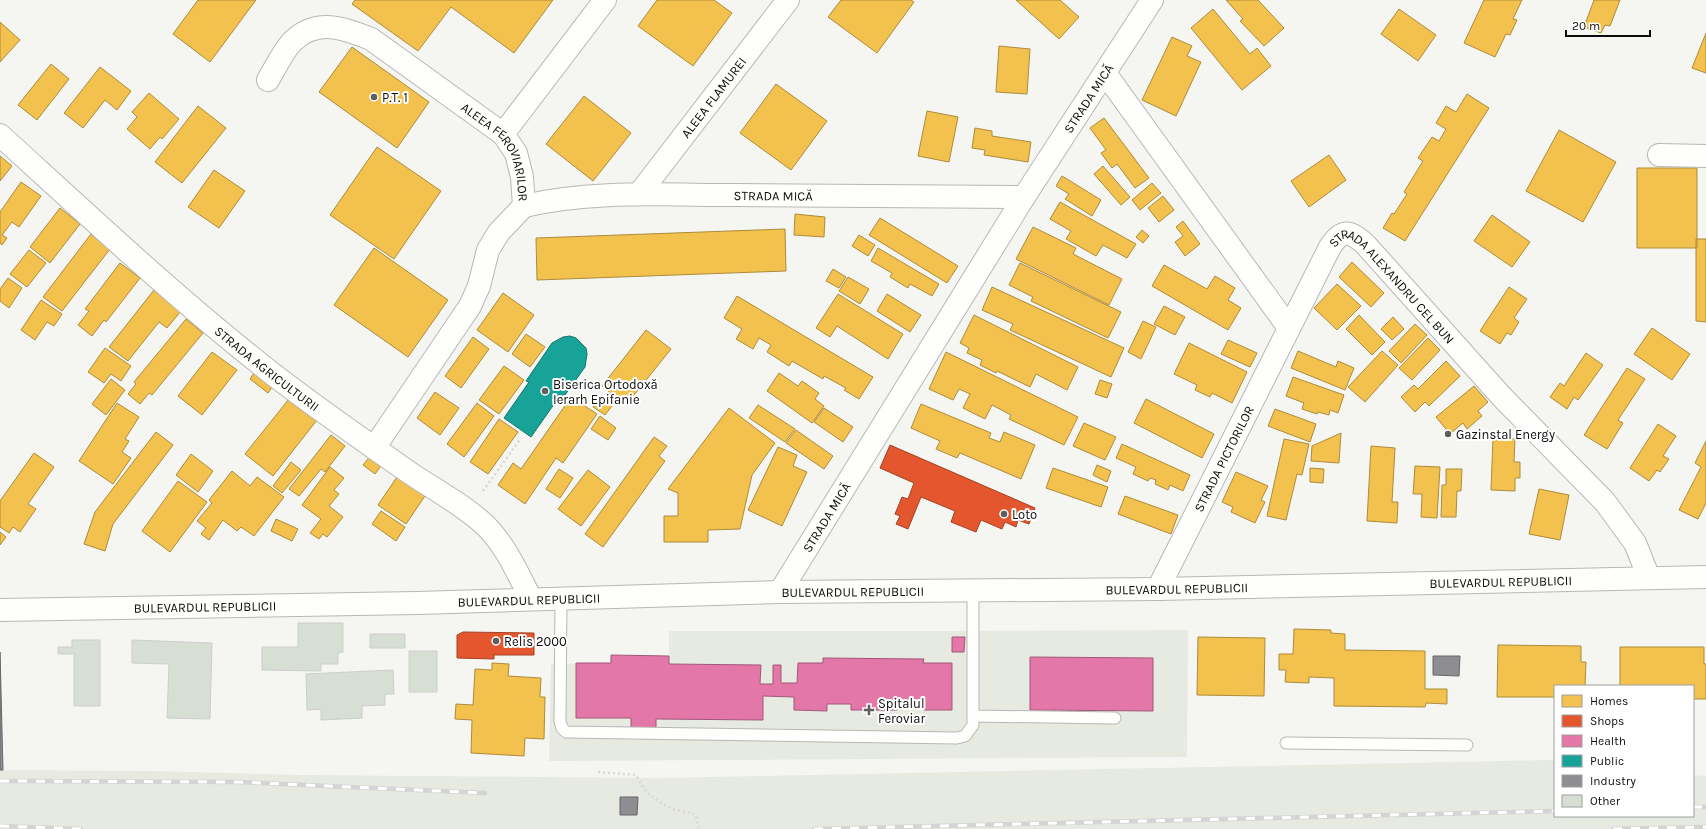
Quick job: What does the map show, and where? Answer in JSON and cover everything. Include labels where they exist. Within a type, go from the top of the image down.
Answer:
[{"type":"street","points":[[503,134],[605,0]]},
{"type":"street","name":"ALEEA FLAMUREI","points":[[639,194],[788,0]]},
{"type":"street","name":"STRADA MICĂ","points":[[780,592],[1024,197],[1152,0]]},
{"type":"street","name":"ALEEA FEROVIARILOR","points":[[268,80],[292,42],[308,30],[328,26],[350,30],[371,39],[503,134],[516,154],[522,177],[524,206],[499,232],[488,250],[479,286],[470,306],[374,448]]},
{"type":"street","points":[[1105,74],[1289,328]]},
{"type":"street","name":"STRADA AGRICULTURII","points":[[0,135],[175,294],[275,375],[374,448],[468,512],[486,526],[498,541],[531,599]]},
{"type":"street","points":[[1659,155],[1706,156]]},
{"type":"street","name":"STRADA MICĂ","points":[[524,206],[545,201],[639,194],[1024,197]]},
{"type":"street","name":"STRADA ALEXANDRU CEL BUN","points":[[1289,328],[1337,237],[1345,234],[1354,235],[1502,397],[1605,502],[1635,543],[1649,578]]},
{"type":"street","name":"STRADA PICTORILOR","points":[[1158,589],[1289,328]]},
{"type":"street","name":"BULEVARDUL REPUBLICII","points":[[0,610],[418,603],[780,592],[1158,589],[1706,577]]},
{"type":"lane","points":[[561,599],[560,721],[562,728],[566,732],[957,738],[965,736],[973,725],[973,590]]},
{"type":"lane","points":[[973,716],[1115,718]]},
{"type":"lane","points":[[1286,743],[1468,745]]},
{"type":"path","points":[[468,512],[521,438]]},
{"type":"path","points":[[598,772],[636,775],[646,792],[661,803],[676,810],[692,813],[696,816],[699,829]]},
{"type":"shaded area","name":"Spitalul Feroviar","points":[[1188,630],[1187,757],[549,761],[551,664],[610,663],[611,655],[669,656],[669,631]]},
{"type":"shaded area","points":[[1554,760],[1554,817],[1694,817],[1694,775],[1706,776],[1706,829],[0,829],[0,770],[153,771],[302,775],[659,778]]},
{"type":"building: Homes","points":[[198,0],[256,0],[210,62],[173,34]]},
{"type":"building: Homes","points":[[355,0],[553,0],[514,53],[451,7],[418,51],[352,4]]},
{"type":"building: Homes","points":[[657,0],[714,0],[732,13],[693,66],[638,26]]},
{"type":"building: Homes","points":[[841,0],[911,0],[914,2],[877,53],[828,17]]},
{"type":"building: Homes","points":[[1016,0],[1060,0],[1079,17],[1059,39]]},
{"type":"building: Homes","points":[[1226,0],[1258,0],[1284,28],[1264,46],[1240,21],[1243,19]]},
{"type":"building: Homes","points":[[1484,0],[1522,0],[1513,19],[1517,20],[1510,35],[1506,34],[1495,57],[1464,43]]},
{"type":"building: Homes","points":[[1594,0],[1620,0],[1610,26],[1605,25],[1601,33],[1584,27]]},
{"type":"building: Homes","points":[[1213,9],[1250,54],[1257,48],[1271,66],[1242,90],[1191,28]]},
{"type":"building: Homes","points":[[1399,9],[1436,35],[1418,61],[1381,34]]},
{"type":"building: Homes","points":[[0,22],[20,40],[0,62]]},
{"type":"building: Homes","points":[[1706,33],[1706,73],[1692,68]]},
{"type":"building: Homes","points":[[1172,37],[1192,46],[1187,56],[1201,62],[1176,116],[1142,100]]},
{"type":"building: Homes","points":[[999,46],[1030,49],[1027,94],[996,92]]},
{"type":"building: Homes","name":"P.T. 1","points":[[352,47],[429,102],[397,148],[319,92]]},
{"type":"building: Homes","points":[[51,64],[69,79],[37,120],[18,105]]},
{"type":"building: Homes","points":[[100,67],[131,91],[117,110],[105,100],[83,128],[64,113]]},
{"type":"building: Homes","points":[[776,84],[827,121],[791,170],[740,133]]},
{"type":"building: Homes","points":[[149,93],[179,119],[162,139],[160,137],[150,149],[127,129],[137,117],[132,112]]},
{"type":"building: Homes","points":[[1467,94],[1489,108],[1405,241],[1383,228],[1392,213],[1394,214],[1407,194],[1404,192],[1423,161],[1418,158],[1432,137],[1439,141],[1446,129],[1436,123],[1446,106],[1456,112]]},
{"type":"building: Homes","points":[[584,96],[631,133],[593,181],[546,144]]},
{"type":"building: Homes","points":[[198,106],[226,128],[182,183],[155,162]]},
{"type":"building: Homes","points":[[927,111],[958,117],[949,162],[918,156]]},
{"type":"building: Homes","points":[[1104,118],[1149,178],[1135,188],[1117,164],[1112,168],[1101,153],[1106,150],[1090,128]]},
{"type":"building: Homes","points":[[975,128],[992,131],[992,136],[1031,142],[1028,162],[984,155],[985,150],[972,148]]},
{"type":"building: Homes","points":[[1559,130],[1616,162],[1583,222],[1526,191]]},
{"type":"building: Homes","points":[[377,147],[441,191],[394,259],[330,215]]},
{"type":"building: Homes","points":[[1329,155],[1346,180],[1309,207],[1291,181]]},
{"type":"building: Homes","points":[[0,156],[12,166],[0,181]]},
{"type":"building: Homes","points":[[1103,166],[1130,197],[1121,205],[1094,174]]},
{"type":"building: Homes","points":[[1637,168],[1697,168],[1697,248],[1637,248]]},
{"type":"building: Homes","points":[[214,170],[245,191],[219,228],[188,207]]},
{"type":"building: Homes","points":[[1062,176],[1101,200],[1092,216],[1065,199],[1069,194],[1056,186]]},
{"type":"building: Homes","points":[[21,182],[41,196],[19,227],[12,222],[2,235],[7,238],[2,245],[0,243],[0,212]]},
{"type":"building: Homes","points":[[1152,183],[1161,193],[1140,210],[1132,200]]},
{"type":"building: Homes","points":[[1163,196],[1174,210],[1159,222],[1148,208]]},
{"type":"building: Homes","points":[[1060,202],[1136,244],[1127,258],[1103,245],[1096,256],[1066,239],[1071,231],[1050,219]]},
{"type":"building: Homes","points":[[60,208],[80,224],[50,263],[30,247]]},
{"type":"building: Homes","points":[[795,214],[825,217],[824,237],[794,235]]},
{"type":"building: Homes","points":[[1492,215],[1530,242],[1512,267],[1474,241]]},
{"type":"building: Homes","points":[[880,218],[958,266],[947,283],[869,235]]},
{"type":"building: Homes","points":[[1183,221],[1200,244],[1185,256],[1175,242],[1183,236],[1176,227]]},
{"type":"building: Homes","points":[[1033,227],[1076,248],[1073,254],[1122,279],[1109,305],[1016,259]]},
{"type":"building: Homes","points":[[785,229],[786,271],[537,280],[536,238]]},
{"type":"building: Homes","points":[[1142,230],[1149,236],[1143,243],[1136,237]]},
{"type":"building: Homes","points":[[91,234],[110,249],[62,311],[43,297]]},
{"type":"building: Homes","points":[[859,235],[875,245],[868,256],[852,246]]},
{"type":"building: Homes","points":[[1696,239],[1706,239],[1706,322],[1696,321]]},
{"type":"building: Homes","points":[[374,248],[448,300],[408,357],[334,305]]},
{"type":"building: Homes","points":[[878,248],[939,284],[932,296],[910,284],[908,288],[890,277],[892,273],[871,261]]},
{"type":"building: Homes","points":[[29,250],[46,263],[27,287],[10,274]]},
{"type":"building: Homes","points":[[1352,262],[1384,293],[1371,307],[1339,277]]},
{"type":"building: Homes","points":[[120,263],[140,278],[106,322],[104,320],[92,336],[78,325],[89,311],[85,309]]},
{"type":"building: Homes","points":[[1020,263],[1121,312],[1108,338],[1031,301],[1033,297],[1009,285]]},
{"type":"building: Homes","points":[[1164,265],[1207,289],[1215,276],[1235,288],[1228,300],[1241,308],[1228,330],[1152,286]]},
{"type":"building: Homes","points":[[833,269],[846,277],[839,288],[826,281]]},
{"type":"building: Homes","points":[[848,277],[869,289],[860,304],[839,291]]},
{"type":"building: Homes","points":[[8,278],[22,288],[9,308],[0,301],[0,289]]},
{"type":"building: Homes","points":[[1337,284],[1361,306],[1337,330],[1314,308]]},
{"type":"building: Homes","points":[[992,287],[1124,348],[1111,377],[1010,330],[1013,324],[982,310]]},
{"type":"building: Homes","points":[[1509,287],[1527,299],[1514,318],[1519,322],[1511,335],[1507,333],[1500,344],[1480,331]]},
{"type":"building: Homes","points":[[154,290],[181,311],[167,328],[159,322],[128,361],[109,347]]},
{"type":"building: Homes","points":[[503,293],[534,315],[508,352],[477,330]]},
{"type":"building: Homes","points":[[838,294],[903,334],[888,359],[837,326],[830,337],[816,328]]},
{"type":"building: Homes","points":[[887,294],[921,315],[910,332],[877,311]]},
{"type":"building: Homes","points":[[737,296],[873,377],[859,399],[844,390],[846,388],[824,376],[823,379],[792,361],[789,366],[767,352],[771,345],[759,338],[753,349],[736,339],[742,329],[724,318]]},
{"type":"building: Homes","points":[[41,300],[62,314],[54,326],[47,322],[35,340],[21,330]]},
{"type":"building: Homes","points":[[1164,306],[1185,317],[1175,335],[1154,324]]},
{"type":"building: Homes","points":[[974,315],[1078,367],[1067,390],[1036,374],[1030,387],[997,371],[996,373],[980,365],[982,360],[967,353],[969,348],[960,343]]},
{"type":"building: Homes","points":[[1359,315],[1385,342],[1372,355],[1346,329]]},
{"type":"building: Homes","points":[[1393,317],[1404,329],[1392,340],[1381,329]]},
{"type":"building: Homes","points":[[186,319],[203,333],[152,395],[149,393],[140,404],[128,394],[136,384],[134,382]]},
{"type":"building: Homes","points":[[1143,321],[1156,327],[1141,359],[1128,352]]},
{"type":"building: Homes","points":[[1415,324],[1427,335],[1401,363],[1389,351]]},
{"type":"building: Homes","points":[[1652,328],[1690,354],[1672,380],[1634,354]]},
{"type":"building: Homes","points":[[646,330],[671,349],[626,405],[602,386]]},
{"type":"building: Homes","points":[[526,334],[545,347],[530,367],[512,354]]},
{"type":"building: Homes","points":[[473,337],[489,349],[461,388],[445,376]]},
{"type":"building: Homes","points":[[1428,338],[1440,350],[1412,380],[1399,368]]},
{"type":"building: Homes","points":[[1228,340],[1257,353],[1250,367],[1221,354]]},
{"type":"building: Homes","points":[[1189,343],[1247,372],[1232,403],[1212,393],[1210,397],[1195,390],[1197,385],[1174,374]]},
{"type":"building: Homes","points":[[105,348],[131,366],[121,381],[111,374],[104,383],[88,372]]},
{"type":"building: Homes","points":[[1298,351],[1336,367],[1338,361],[1354,368],[1345,390],[1291,368]]},
{"type":"building: Homes","points":[[1382,351],[1398,365],[1365,402],[1348,387]]},
{"type":"building: Homes","points":[[212,352],[237,370],[202,415],[178,396]]},
{"type":"building: Homes","points":[[946,352],[1078,417],[1064,445],[1009,419],[1011,415],[992,405],[985,419],[963,408],[970,394],[959,389],[953,400],[929,389]]},
{"type":"building: Homes","points":[[1586,353],[1603,365],[1578,400],[1574,397],[1567,409],[1550,397],[1560,383],[1564,386]]},
{"type":"building: Homes","points":[[1446,361],[1460,376],[1429,406],[1425,402],[1415,412],[1401,397],[1414,385],[1418,389]]},
{"type":"building: Homes","points":[[504,366],[524,380],[499,414],[479,400]]},
{"type":"building: Homes","points":[[1627,368],[1645,379],[1618,420],[1623,423],[1607,449],[1584,435]]},
{"type":"building: Homes","points":[[256,370],[275,383],[268,393],[250,379]]},
{"type":"building: Homes","points":[[779,373],[798,386],[802,381],[819,393],[815,399],[824,406],[812,423],[767,391]]},
{"type":"building: Homes","points":[[1293,377],[1344,395],[1338,413],[1330,410],[1329,415],[1318,412],[1317,414],[1302,409],[1304,403],[1286,396]]},
{"type":"building: Homes","points":[[111,379],[125,390],[106,415],[92,404]]},
{"type":"building: Homes","points":[[1100,380],[1112,384],[1107,398],[1095,394]]},
{"type":"building: Homes","points":[[1474,386],[1488,402],[1478,411],[1482,416],[1467,429],[1463,423],[1450,434],[1436,417]]},
{"type":"building: Homes","points":[[435,392],[459,408],[440,435],[417,418]]},
{"type":"building: Homes","points":[[571,397],[597,414],[563,463],[556,458],[525,504],[498,485],[513,463],[521,469]]},
{"type":"building: Homes","points":[[600,398],[612,406],[605,415],[593,407]]},
{"type":"building: Homes","points":[[289,399],[317,420],[273,476],[245,454]]},
{"type":"building: Homes","points":[[1146,399],[1214,434],[1202,458],[1134,423]]},
{"type":"building: Homes","points":[[117,403],[139,417],[125,439],[129,441],[122,452],[131,458],[113,484],[79,461]]},
{"type":"building: Homes","points":[[477,403],[494,416],[464,457],[447,444]]},
{"type":"building: Homes","points":[[921,404],[991,433],[989,438],[1000,442],[1004,432],[1035,445],[1021,479],[960,453],[957,458],[936,449],[940,441],[911,428]]},
{"type":"building: Homes","points":[[758,405],[795,429],[785,442],[749,418]]},
{"type":"building: Homes","points":[[729,408],[775,443],[752,475],[740,529],[708,530],[708,542],[664,542],[664,516],[678,516],[678,493],[668,489]]},
{"type":"building: Homes","points":[[824,408],[853,427],[843,442],[814,422]]},
{"type":"building: Homes","points":[[1275,409],[1316,424],[1310,442],[1268,426]]},
{"type":"building: Homes","points":[[600,416],[616,428],[608,440],[591,429]]},
{"type":"building: Homes","points":[[499,419],[518,432],[488,474],[470,462]]},
{"type":"building: Homes","points":[[1084,423],[1116,437],[1105,460],[1073,446]]},
{"type":"building: Homes","points":[[1658,424],[1676,436],[1663,456],[1669,459],[1660,472],[1657,470],[1649,481],[1630,468]]},
{"type":"building: Homes","points":[[796,430],[833,456],[824,469],[786,443]]},
{"type":"building: Homes","points":[[156,432],[173,445],[113,524],[105,551],[84,544],[95,512]]},
{"type":"building: Homes","points":[[1341,433],[1339,463],[1311,461],[1312,446]]},
{"type":"building: Homes","points":[[331,435],[345,446],[325,472],[321,469],[299,496],[289,489]]},
{"type":"building: Homes","points":[[654,437],[667,446],[659,456],[665,461],[603,547],[585,534]]},
{"type":"building: Homes","points":[[1493,438],[1515,439],[1514,462],[1520,462],[1520,478],[1515,478],[1515,491],[1491,490]]},
{"type":"building: Homes","points":[[1284,439],[1309,444],[1302,475],[1297,474],[1286,520],[1267,516]]},
{"type":"building: Homes","points":[[1706,441],[1706,503],[1698,519],[1679,510],[1701,467],[1695,463]]},
{"type":"building: Homes","points":[[1122,444],[1190,475],[1183,491],[1170,485],[1168,490],[1155,484],[1156,480],[1150,478],[1148,481],[1133,474],[1136,467],[1116,458]]},
{"type":"building: Homes","points":[[1371,446],[1395,448],[1392,502],[1398,502],[1397,523],[1367,521]]},
{"type":"building: Homes","points":[[778,447],[797,455],[793,466],[807,472],[782,526],[748,510]]},
{"type":"building: Homes","points":[[34,453],[54,467],[28,504],[36,509],[20,532],[13,527],[9,533],[0,527],[0,501]]},
{"type":"building: Homes","points":[[191,454],[213,471],[198,492],[176,475]]},
{"type":"building: Homes","points":[[372,454],[383,463],[375,474],[363,465]]},
{"type":"building: Homes","points":[[291,462],[301,470],[282,493],[273,486]]},
{"type":"building: Homes","points":[[1097,465],[1111,471],[1107,482],[1093,475]]},
{"type":"building: Homes","points":[[1415,466],[1440,467],[1437,518],[1421,517],[1422,494],[1413,494]]},
{"type":"building: Homes","points":[[330,467],[344,478],[334,490],[339,494],[329,506],[343,517],[327,537],[323,534],[319,539],[310,533],[321,519],[302,505]]},
{"type":"building: Homes","points":[[1053,468],[1108,487],[1101,507],[1046,488]]},
{"type":"building: Homes","points":[[1310,468],[1324,469],[1323,483],[1310,482]]},
{"type":"building: Homes","points":[[559,469],[573,478],[560,498],[546,489]]},
{"type":"building: Homes","points":[[1446,469],[1462,469],[1461,491],[1457,491],[1456,517],[1441,517],[1442,485],[1446,485]]},
{"type":"building: Homes","points":[[588,470],[610,487],[581,526],[558,509]]},
{"type":"building: Homes","points":[[232,471],[250,486],[257,477],[284,497],[254,536],[241,527],[237,531],[223,520],[209,540],[201,534],[206,528],[197,521],[212,503],[209,500]]},
{"type":"building: Homes","points":[[1236,472],[1268,486],[1261,500],[1265,502],[1255,523],[1231,512],[1233,507],[1222,502]]},
{"type":"building: Homes","points":[[397,477],[425,496],[406,524],[378,505]]},
{"type":"building: Homes","points":[[178,481],[207,502],[170,552],[142,531]]},
{"type":"building: Homes","points":[[1539,489],[1569,495],[1560,540],[1529,534]]},
{"type":"building: Homes","points":[[1125,496],[1178,515],[1171,534],[1118,514]]},
{"type":"building: Homes","points":[[381,511],[405,527],[396,541],[372,524]]},
{"type":"building: Homes","points":[[276,519],[298,529],[292,541],[271,531]]},
{"type":"building: Homes","points":[[0,532],[6,537],[0,545]]},
{"type":"building: Homes","points":[[1294,629],[1331,630],[1331,633],[1345,634],[1345,650],[1425,651],[1425,689],[1447,689],[1447,704],[1426,703],[1425,707],[1334,706],[1334,678],[1309,677],[1309,683],[1285,682],[1286,670],[1279,670],[1279,654],[1293,654]]},
{"type":"building: Homes","points":[[1198,637],[1265,638],[1264,696],[1197,695]]},
{"type":"building: Homes","points":[[1498,645],[1581,646],[1581,662],[1586,662],[1585,685],[1554,685],[1554,697],[1497,697]]},
{"type":"building: Homes","points":[[1620,647],[1704,647],[1704,664],[1706,664],[1706,699],[1694,699],[1694,685],[1620,685]]},
{"type":"building: Homes","points":[[492,663],[509,664],[508,676],[541,678],[540,697],[545,697],[544,739],[525,738],[524,756],[471,753],[472,720],[455,719],[456,704],[473,705],[475,669],[492,670]]},
{"type":"building: Shops","points":[[890,445],[1035,508],[1029,524],[1018,520],[1016,527],[1005,522],[1002,529],[981,520],[976,532],[951,522],[955,511],[921,497],[908,529],[896,524],[900,516],[895,514],[902,497],[908,499],[914,483],[880,468]]},
{"type":"building: Shops","points":[[463,632],[534,633],[534,655],[494,655],[494,659],[457,658],[457,635]]},
{"type":"building: Health","points":[[952,637],[965,637],[964,652],[952,652]]},
{"type":"building: Health","points":[[611,655],[669,656],[669,664],[761,665],[760,684],[773,684],[773,665],[781,665],[781,683],[797,683],[798,663],[823,663],[823,658],[924,659],[923,663],[952,663],[952,710],[924,710],[924,705],[897,705],[897,710],[851,710],[851,704],[827,704],[827,711],[794,710],[794,697],[763,696],[763,720],[656,719],[656,728],[631,728],[631,718],[576,718],[576,663],[611,663]]},
{"type":"building: Health","points":[[1030,657],[1153,658],[1153,711],[1030,710]]},
{"type":"building: Public","name":"Biserica Ortodoxă Ierarh Epifanie","points":[[570,336],[576,338],[586,348],[587,354],[585,367],[560,402],[557,400],[531,437],[504,418],[529,382],[526,381],[552,343],[563,337]]},
{"type":"building: Industry","points":[[0,652],[3,770],[0,770]]},
{"type":"building: Industry","points":[[1433,656],[1460,656],[1459,676],[1433,675]]},
{"type":"building: Industry","points":[[620,797],[638,797],[637,815],[620,815]]},
{"type":"building: Other","points":[[298,623],[343,623],[343,652],[338,653],[338,664],[321,664],[321,671],[262,670],[262,647],[298,647]]},
{"type":"building: Other","points":[[370,634],[405,634],[405,648],[370,648]]},
{"type":"building: Other","points":[[72,640],[100,640],[100,706],[74,706],[74,654],[58,654],[58,647],[72,647]]},
{"type":"building: Other","points":[[132,640],[212,643],[210,719],[167,718],[169,664],[132,663]]},
{"type":"building: Other","points":[[409,651],[437,651],[437,692],[409,692]]},
{"type":"building: Other","points":[[393,670],[394,694],[385,694],[385,705],[362,706],[362,718],[321,720],[321,709],[307,710],[306,674]]},
{"type":"railway","points":[[0,781],[238,782],[485,793]]},
{"type":"railway","points":[[1694,807],[1706,807]]},
{"type":"railway","points":[[814,829],[1554,811]]},
{"type":"railway","points":[[0,826],[81,829]]},
{"type":"railway","points":[[1613,829],[1706,827]]},
{"type":"place","name":"P.T. 1","points":[[374,97]]},
{"type":"place","name":"Biserica Ortodoxă Ierarh Epifanie","points":[[545,391]]},
{"type":"place","name":"Gazinstal Energy","points":[[1448,434]]},
{"type":"place","name":"Loto","points":[[1004,514]]},
{"type":"place","name":"Relis 2000","points":[[496,641]]},
{"type":"place","name":"Spitalul Feroviar","points":[[869,710]]}]
